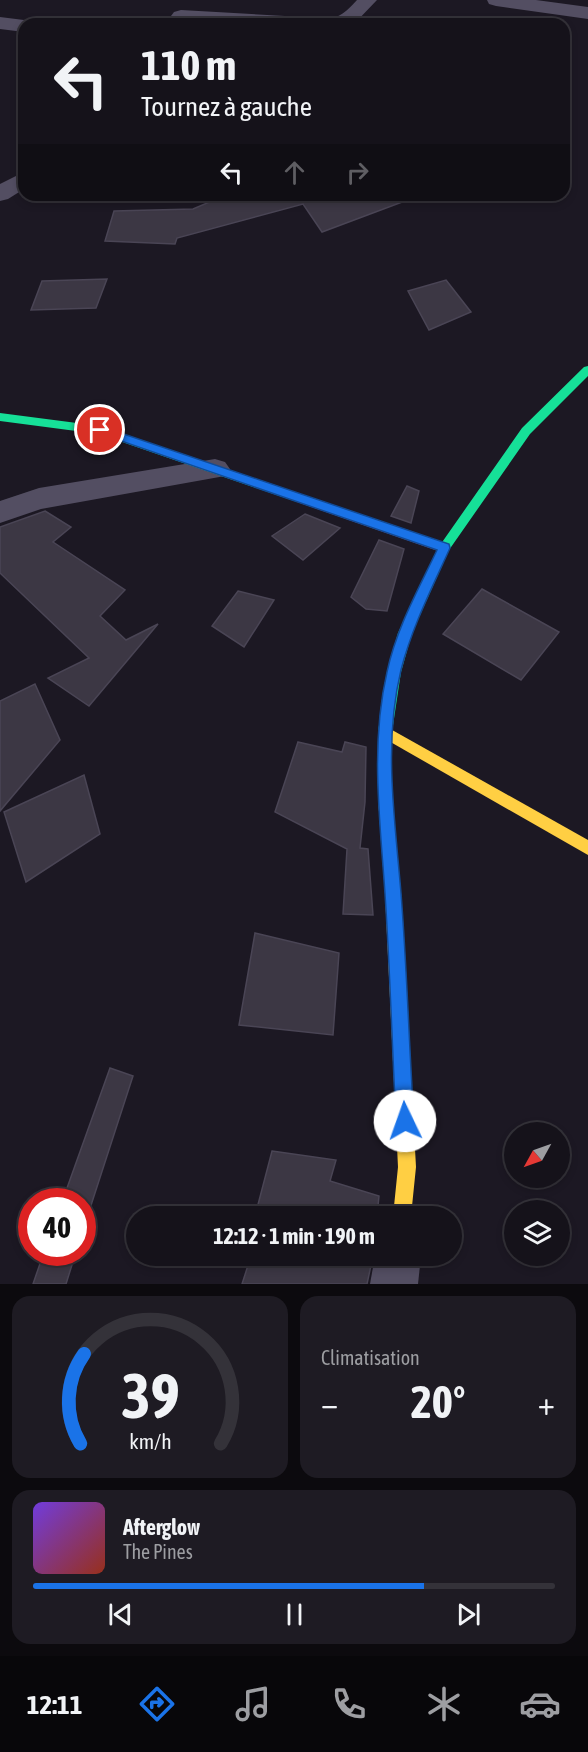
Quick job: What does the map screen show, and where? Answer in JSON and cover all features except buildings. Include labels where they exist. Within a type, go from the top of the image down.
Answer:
[{"type":"street","points":[[179,18],[197,0]]},
{"type":"street","points":[[351,18],[369,0]]},
{"type":"street","points":[[496,0],[588,13]]},
{"type":"street","points":[[0,22],[18,25]]},
{"type":"street","points":[[0,194],[18,183]]},
{"type":"street","points":[[403,1206],[407,1167],[393,893],[385,800],[385,732],[394,672],[405,633],[444,548],[526,431],[588,370]]},
{"type":"street","points":[[0,417],[100,430],[444,548]]},
{"type":"street","points":[[0,512],[39,499],[215,469]]},
{"type":"street","points":[[385,732],[588,848]]},
{"type":"traffic: fast","points":[[385,798],[385,732],[394,672],[405,633],[444,548],[526,431],[588,370]]},
{"type":"traffic: fast","points":[[0,417],[100,430],[301,499]]},
{"type":"traffic: slow","points":[[385,732],[588,848]]},
{"type":"traffic: slow","points":[[385,798],[393,893],[407,1167],[403,1206]]},
{"type":"traffic: jam","points":[[301,499],[444,548]]},
{"type":"route","points":[[100,430],[444,548],[405,633],[394,672],[385,732],[385,800],[393,893],[405,1121]]}]
